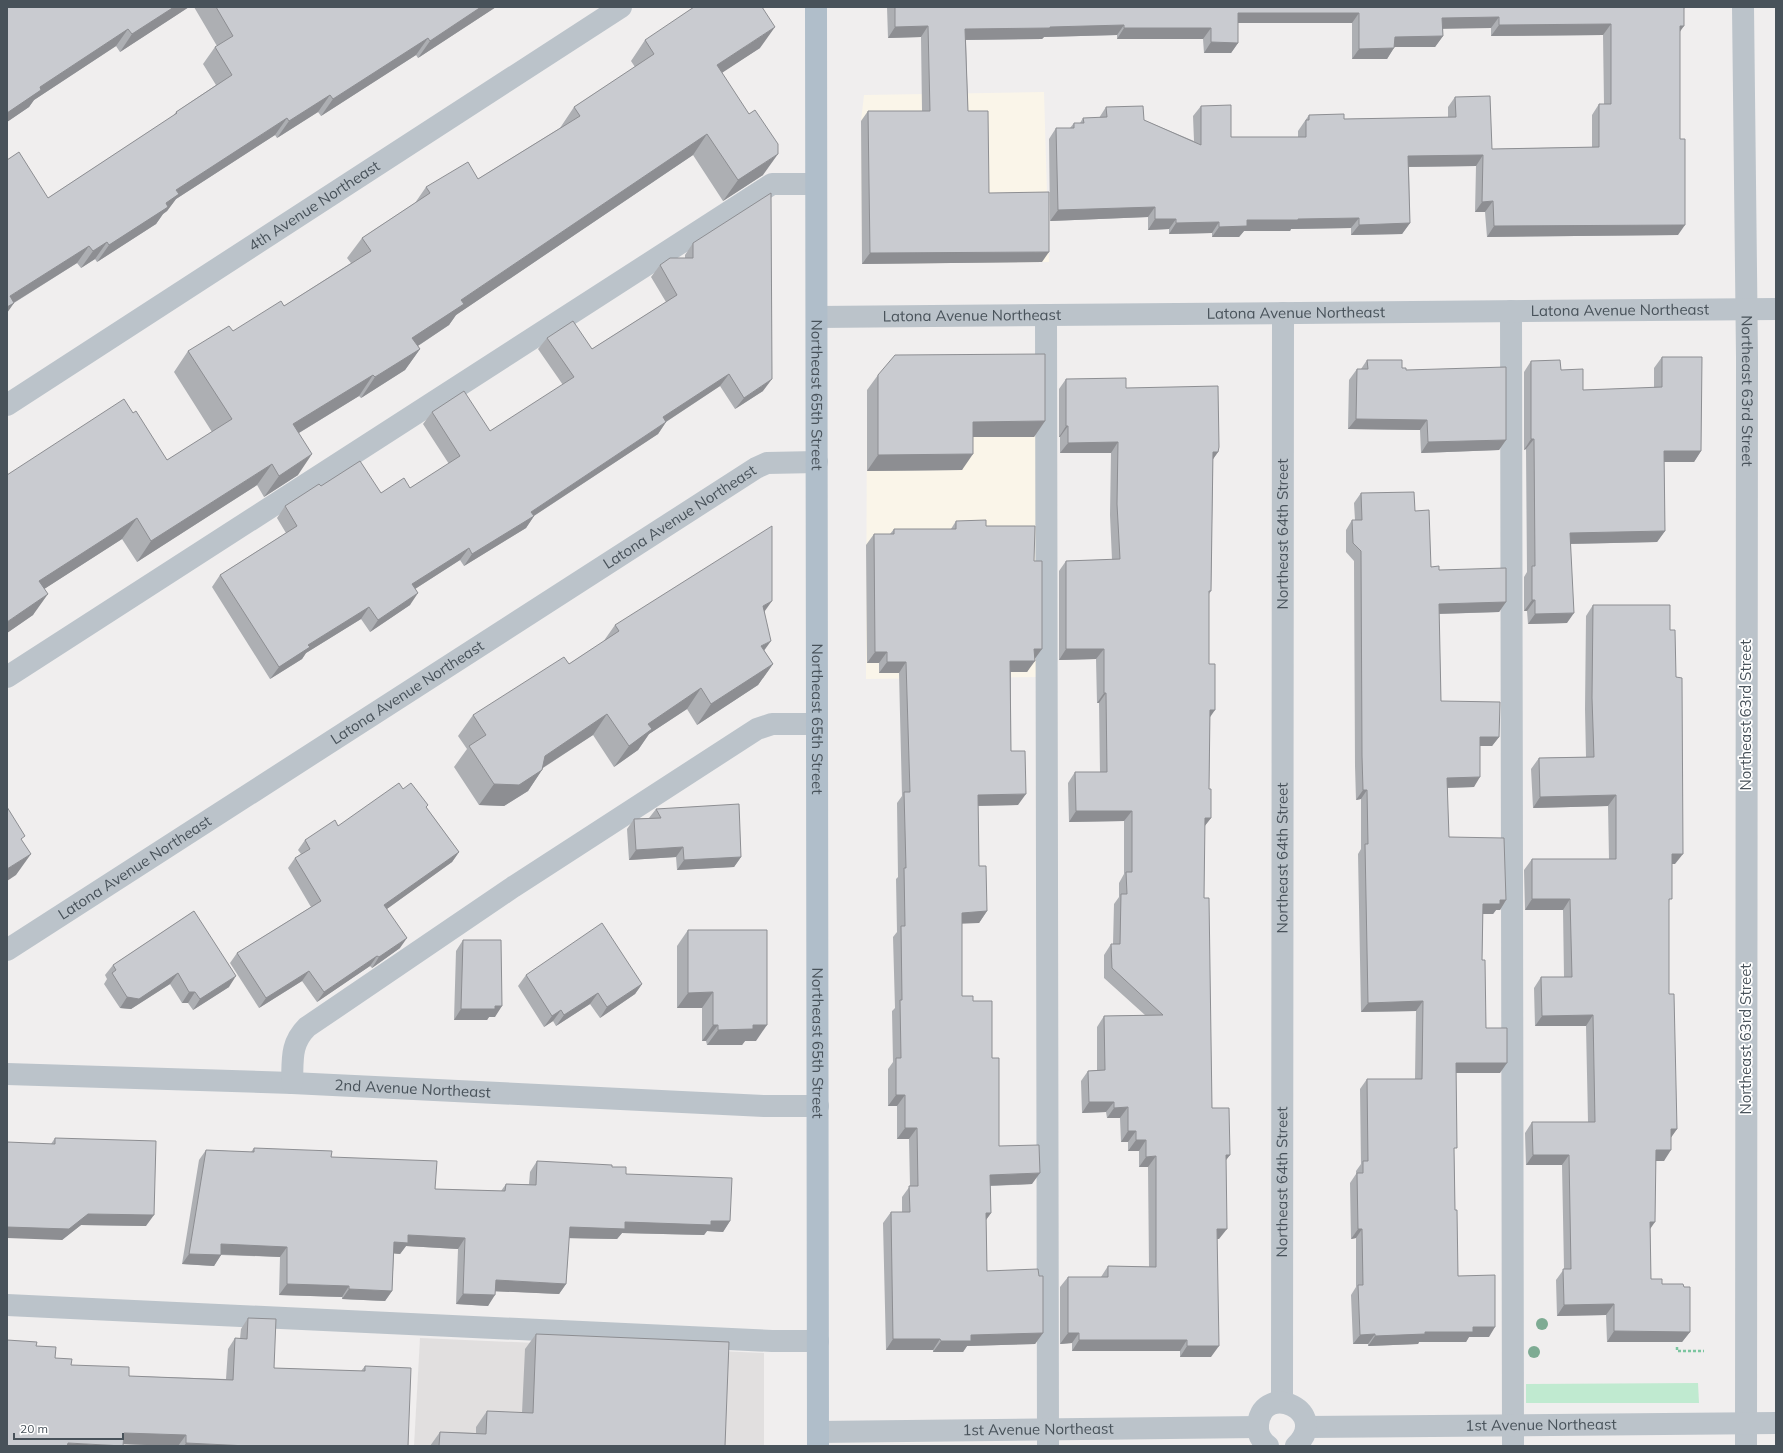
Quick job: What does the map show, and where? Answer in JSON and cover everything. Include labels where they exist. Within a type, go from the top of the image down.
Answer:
[{"type":"main road","name":"Northeast 65th Street","points":[[816,7],[818,1439]]},
{"type":"street","name":"4th Avenue Northeast","points":[[7,405],[622,7]]},
{"type":"street","name":"Northeast 63rd Street","points":[[1743,7],[1747,310],[1746,1446]]},
{"type":"street","points":[[7,677],[772,184],[816,184]]},
{"type":"street","name":"Latona Avenue Northeast","points":[[817,317],[1776,309]]},
{"type":"street","points":[[1511,311],[1513,1436]]},
{"type":"street","name":"Northeast 64th Street","points":[[1282,1402],[1283,313]]},
{"type":"street","points":[[1046,315],[1048,1438]]},
{"type":"street","name":"Latona Avenue Northeast","points":[[7,950],[756,468],[767,463],[817,462]]},
{"type":"street","points":[[292,1082],[294,1047],[298,1035],[313,1022],[512,887],[757,729],[772,724],[816,724]]},
{"type":"street","name":"2nd Avenue Northeast","points":[[7,1074],[292,1082],[764,1106],[818,1106]]},
{"type":"street","points":[[7,1305],[764,1341],[818,1341]]},
{"type":"street","points":[[1268,1446],[1260,1438],[1258,1427],[1261,1415],[1265,1409],[1271,1405],[1282,1402],[1294,1405],[1300,1410],[1304,1417],[1301,1437]]},
{"type":"street","name":"1st Avenue Northeast","points":[[1301,1437],[1513,1436],[1746,1423],[1776,1423]]},
{"type":"street","name":"1st Avenue Northeast","points":[[818,1439],[1048,1438],[1258,1427]]},
{"type":"path","points":[[1677,1347],[1677,1351],[1704,1350]]},
{"type":"shaded area","points":[[1044,92],[1049,262],[862,264],[861,121],[864,95]]},
{"type":"shaded area","points":[[1038,367],[1040,677],[866,679],[867,390],[884,371]]},
{"type":"shaded area","points":[[420,1338],[764,1353],[764,1446],[414,1446]]},
{"type":"green space","points":[[1698,1383],[1699,1403],[1526,1403],[1526,1384]]},
{"type":"building","points":[[7,7],[174,7],[132,34],[128,29],[40,87],[41,90],[7,113]]},
{"type":"building","points":[[216,7],[481,7],[430,41],[428,38],[333,99],[330,95],[289,121],[287,118],[176,190],[179,194],[166,203],[168,207],[109,245],[107,242],[93,251],[89,246],[10,296],[14,303],[7,307],[7,160],[19,152],[48,198],[232,75],[215,47],[233,36]]},
{"type":"building","points":[[694,7],[762,7],[775,27],[717,65],[749,114],[755,110],[778,144],[778,154],[738,180],[707,134],[461,300],[464,304],[412,338],[420,349],[375,377],[373,375],[293,424],[312,454],[279,476],[272,464],[151,541],[137,518],[39,581],[48,594],[7,622],[7,475],[124,399],[133,413],[136,411],[167,460],[232,419],[188,351],[229,326],[233,331],[281,301],[284,306],[371,251],[362,238],[430,193],[426,187],[468,162],[478,179],[580,116],[574,107],[654,54],[645,40]]},
{"type":"building","points":[[895,7],[1684,7],[1684,26],[1680,26],[1680,139],[1685,139],[1685,225],[1494,226],[1493,201],[1482,202],[1483,155],[1408,156],[1410,223],[1359,225],[1359,218],[1247,220],[1247,226],[1219,227],[1219,222],[1176,223],[1176,219],[1155,219],[1155,207],[1058,210],[1056,128],[1074,128],[1074,123],[1084,123],[1083,118],[1107,117],[1106,107],[1143,106],[1144,120],[1201,145],[1201,106],[1231,105],[1231,137],[1306,137],[1306,120],[1309,120],[1309,115],[1344,114],[1344,119],[1456,117],[1455,97],[1490,96],[1492,149],[1599,147],[1599,104],[1611,104],[1611,24],[1499,25],[1499,17],[1442,18],[1443,36],[1395,37],[1394,48],[1359,49],[1359,13],[1238,13],[1238,43],[1211,42],[1211,28],[1124,28],[1124,25],[965,29],[968,111],[988,111],[989,193],[1049,192],[1049,252],[870,253],[868,111],[930,111],[928,26],[895,27]]},
{"type":"building","points":[[771,193],[772,379],[744,398],[729,374],[663,417],[666,422],[531,512],[534,516],[472,554],[469,548],[412,584],[418,593],[378,620],[369,607],[308,645],[310,647],[279,667],[220,575],[297,526],[285,506],[319,484],[321,486],[360,461],[381,493],[404,478],[410,488],[460,456],[432,412],[464,391],[490,431],[574,377],[547,338],[573,321],[592,349],[677,295],[660,265],[670,258],[693,258],[693,243]]},
{"type":"building","points":[[1045,354],[1045,421],[973,422],[973,454],[878,455],[878,375],[895,355]]},
{"type":"building","points":[[1662,357],[1702,357],[1701,451],[1664,451],[1665,531],[1570,533],[1574,613],[1535,614],[1535,600],[1532,600],[1532,566],[1535,566],[1534,439],[1531,439],[1531,361],[1560,360],[1561,370],[1583,369],[1583,390],[1662,387]]},
{"type":"building","points":[[1367,360],[1402,360],[1402,368],[1406,368],[1406,370],[1506,367],[1506,440],[1428,442],[1427,420],[1356,419],[1357,369],[1368,369]]},
{"type":"building","points":[[1126,378],[1126,388],[1218,386],[1219,447],[1218,452],[1213,452],[1211,591],[1209,591],[1209,664],[1215,664],[1215,710],[1210,710],[1209,789],[1211,789],[1211,818],[1205,818],[1204,898],[1209,898],[1212,1108],[1229,1108],[1230,1155],[1226,1155],[1227,1229],[1217,1229],[1219,1346],[1187,1346],[1187,1340],[1079,1340],[1079,1333],[1068,1333],[1068,1277],[1108,1277],[1108,1266],[1156,1267],[1156,1156],[1146,1157],[1146,1140],[1136,1140],[1136,1131],[1128,1131],[1128,1107],[1114,1108],[1114,1102],[1089,1102],[1088,1071],[1105,1070],[1104,1016],[1163,1015],[1112,968],[1111,944],[1120,944],[1121,894],[1127,894],[1126,872],[1132,872],[1132,811],[1076,811],[1075,772],[1107,772],[1104,649],[1066,649],[1066,561],[1120,559],[1117,504],[1118,442],[1068,443],[1068,426],[1066,426],[1066,379]]},
{"type":"building","points":[[1414,492],[1415,511],[1429,510],[1431,567],[1439,566],[1439,570],[1506,568],[1506,602],[1439,604],[1441,701],[1500,702],[1499,737],[1480,737],[1480,777],[1447,778],[1449,837],[1504,838],[1506,900],[1500,900],[1500,904],[1483,904],[1482,960],[1485,960],[1486,1028],[1507,1028],[1507,1063],[1456,1063],[1457,1148],[1454,1148],[1458,1276],[1495,1275],[1495,1327],[1473,1327],[1473,1332],[1425,1332],[1425,1334],[1375,1336],[1375,1334],[1360,1335],[1358,1285],[1363,1285],[1362,1229],[1358,1229],[1357,1173],[1363,1173],[1363,1161],[1368,1161],[1367,1079],[1422,1079],[1423,1001],[1368,1003],[1365,844],[1368,844],[1367,790],[1363,790],[1362,756],[1361,551],[1353,543],[1352,520],[1362,520],[1361,493]]},
{"type":"building","points":[[986,520],[986,526],[1035,526],[1034,561],[1042,561],[1042,649],[1034,649],[1035,661],[1010,661],[1011,751],[1025,751],[1026,794],[978,795],[979,866],[986,866],[987,911],[962,913],[962,996],[973,996],[973,1001],[992,1001],[992,1058],[999,1058],[999,1146],[1039,1145],[1040,1173],[990,1175],[991,1213],[986,1213],[987,1271],[1038,1269],[1039,1276],[1043,1276],[1043,1333],[971,1335],[971,1341],[941,1341],[940,1339],[893,1339],[891,1212],[910,1212],[909,1186],[918,1186],[917,1128],[905,1128],[905,1095],[896,1095],[896,1058],[901,1058],[901,926],[905,926],[904,868],[906,868],[904,792],[910,792],[906,662],[887,662],[887,652],[875,652],[874,534],[894,534],[894,529],[956,529],[956,521]]},
{"type":"building","points":[[772,526],[772,601],[763,606],[771,641],[761,646],[773,664],[711,704],[701,688],[648,724],[652,729],[629,746],[607,714],[545,756],[542,770],[519,785],[494,784],[469,746],[486,735],[473,715],[564,657],[569,664],[619,631],[615,625]]},
{"type":"building","points":[[1593,605],[1670,605],[1670,630],[1675,630],[1676,677],[1682,678],[1683,854],[1672,854],[1672,899],[1669,899],[1669,994],[1674,994],[1677,1129],[1671,1129],[1671,1150],[1656,1150],[1655,1222],[1650,1222],[1651,1279],[1662,1279],[1662,1284],[1683,1284],[1684,1287],[1690,1287],[1690,1332],[1614,1331],[1614,1304],[1564,1305],[1563,1269],[1571,1269],[1569,1155],[1533,1155],[1532,1122],[1595,1122],[1593,1015],[1542,1016],[1541,977],[1572,977],[1570,899],[1532,899],[1532,859],[1616,859],[1616,795],[1540,797],[1539,758],[1594,757],[1592,698]]},
{"type":"building","points":[[399,783],[403,789],[411,783],[428,805],[426,807],[459,852],[384,905],[407,938],[379,957],[377,956],[324,992],[309,971],[266,998],[237,953],[321,901],[295,858],[310,849],[305,840],[335,820],[338,826]]},
{"type":"building","points":[[739,804],[741,857],[684,860],[683,847],[636,850],[634,819],[661,818],[656,809]]},
{"type":"building","points":[[7,807],[25,836],[21,839],[31,854],[7,869]]},
{"type":"building","points":[[194,911],[236,976],[200,999],[195,992],[189,992],[178,973],[139,999],[127,997],[112,973],[116,970],[113,965]]},
{"type":"building","points":[[602,923],[642,984],[607,1007],[598,993],[564,1015],[561,1010],[552,1016],[526,975]]},
{"type":"building","points":[[688,930],[767,930],[767,1025],[753,1025],[753,1029],[718,1030],[718,1025],[713,1025],[713,992],[688,993]]},
{"type":"building","points":[[463,940],[501,940],[502,1006],[495,1006],[495,1009],[461,1009]]},
{"type":"building","points":[[55,1138],[156,1141],[154,1215],[88,1214],[69,1229],[7,1227],[7,1142],[55,1144]]},
{"type":"building","points":[[254,1148],[332,1151],[331,1157],[437,1161],[435,1189],[505,1191],[506,1184],[536,1185],[537,1161],[626,1167],[626,1174],[732,1178],[730,1221],[711,1221],[711,1225],[625,1222],[625,1229],[570,1227],[566,1284],[496,1280],[495,1295],[463,1294],[465,1238],[408,1235],[408,1243],[394,1242],[392,1291],[349,1289],[349,1286],[287,1284],[287,1247],[221,1244],[221,1255],[189,1254],[206,1150],[254,1152]]},
{"type":"building","points":[[248,1318],[276,1319],[274,1368],[365,1371],[365,1366],[411,1368],[408,1446],[248,1446],[186,1443],[186,1435],[124,1433],[123,1446],[68,1443],[67,1446],[7,1446],[7,1340],[37,1342],[36,1346],[56,1347],[55,1358],[72,1359],[71,1365],[129,1367],[129,1376],[233,1380],[235,1338],[247,1339]]},
{"type":"building","points":[[536,1334],[729,1342],[725,1446],[439,1446],[440,1432],[486,1434],[487,1411],[533,1413]]}]
